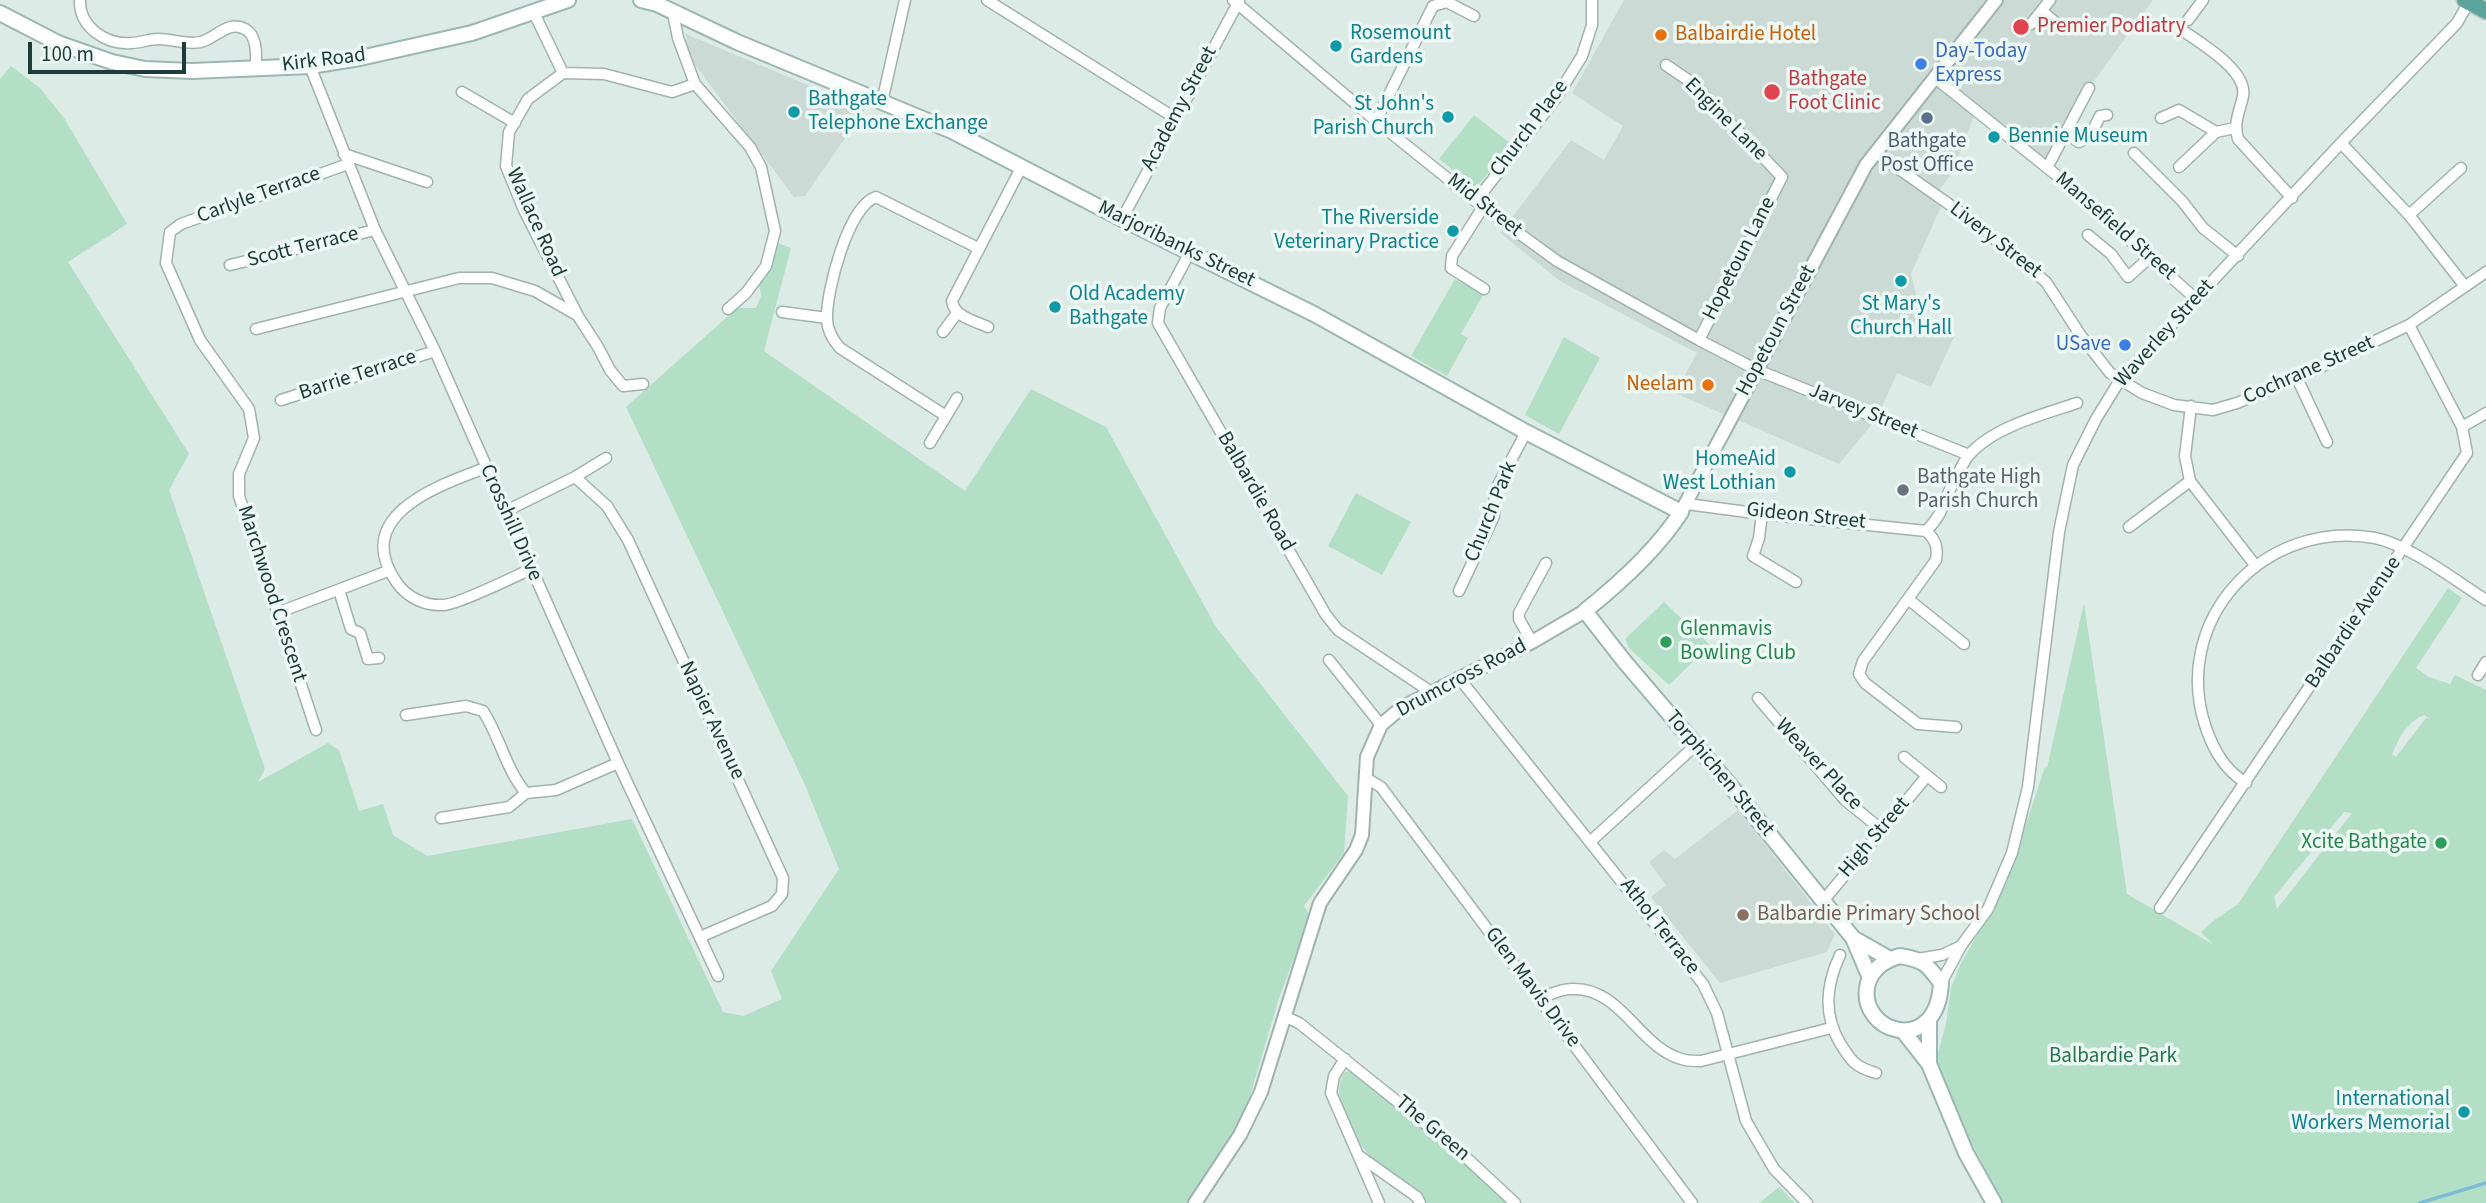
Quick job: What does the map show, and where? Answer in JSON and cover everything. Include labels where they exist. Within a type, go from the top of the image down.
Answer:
[{"type":"main road","name":"Kirk Road","points":[[0,13],[58,43],[112,62],[145,69],[192,71],[310,66],[360,58],[472,33],[568,0]]},
{"type":"main road","points":[[641,0],[658,2]]},
{"type":"main road","points":[[2467,1],[2486,11]]},
{"type":"main road","name":"Marjoribanks Street","points":[[658,2],[673,13],[952,131],[1314,314],[1526,432],[1684,508]]},
{"type":"main road","name":"Drumcross Road","points":[[1585,611],[1646,556],[1672,527],[1684,508]]},
{"type":"main road","name":"Torphichen Street","points":[[1585,611],[1623,661],[1696,745],[1853,938],[1870,978]]},
{"type":"main road","name":"Torphichen Street","points":[[1853,938],[1890,959]]},
{"type":"main road","points":[[1900,956],[1917,959],[1927,964],[1941,983],[1940,1003],[1929,1021],[1917,1028],[1903,1031],[1883,1024],[1873,1015],[1867,1001],[1870,978],[1878,967],[1890,959],[1900,956]]},
{"type":"main road","points":[[1928,1064],[1929,1021]]},
{"type":"main road","points":[[1903,1031],[1928,1064],[1966,1153],[1994,1203]]},
{"type":"street","points":[[80,0],[79,8],[86,21],[96,33],[112,43],[158,39],[204,41],[228,27],[244,28],[255,43],[256,69]]},
{"type":"street","points":[[882,102],[905,0]]},
{"type":"street","points":[[986,0],[1175,118]]},
{"type":"street","name":"Church Place","points":[[1485,289],[1451,268],[1452,256],[1479,204],[1556,98],[1581,57],[1592,25],[1592,0]]},
{"type":"street","name":"Hopetoun Street","points":[[1684,508],[1866,165],[1996,0]]},
{"type":"street","points":[[2031,24],[2050,0]]},
{"type":"street","points":[[2188,19],[2203,0]]},
{"type":"street","name":"Academy Street","points":[[1122,219],[1237,1]]},
{"type":"street","name":"Mid Street","points":[[1237,1],[1376,121],[1479,204],[1558,261],[1757,370]]},
{"type":"street","name":"Waverley Street","points":[[1941,983],[1961,946],[1987,909],[2012,853],[2028,787],[2059,532],[2073,465],[2096,419],[2120,380],[2457,23],[2467,1]]},
{"type":"street","points":[[1376,121],[1433,6],[1447,2],[1467,16]]},
{"type":"street","points":[[533,11],[563,73],[604,74],[672,92],[695,84]]},
{"type":"street","points":[[2042,11],[2055,22]]},
{"type":"street","points":[[673,13],[678,38],[695,84],[750,147],[761,167],[775,232],[766,266],[746,293],[728,309]]},
{"type":"street","points":[[2176,26],[2225,61],[2241,81],[2244,93],[2235,128],[2238,139],[2291,198]]},
{"type":"street","name":"Engine Lane","points":[[1666,65],[1691,82],[1782,177]]},
{"type":"street","name":"Crosshill Drive","points":[[310,66],[375,230],[407,290],[618,763],[718,976]]},
{"type":"street","name":"Wallace Road","points":[[563,73],[528,99],[509,132],[506,166],[524,210],[578,316],[610,370],[623,386],[643,384]]},
{"type":"street","name":"Mansefield Street","points":[[1934,77],[2047,168],[2196,299]]},
{"type":"street","points":[[2047,168],[2089,88]]},
{"type":"street","points":[[462,92],[515,122]]},
{"type":"street","points":[[2161,118],[2179,110],[2216,132]]},
{"type":"street","points":[[2065,133],[2079,142],[2090,136],[2100,116],[2108,115]]},
{"type":"street","points":[[2179,167],[2216,132],[2235,128]]},
{"type":"street","points":[[2341,143],[2409,215],[2465,285]]},
{"type":"street","points":[[344,153],[427,182]]},
{"type":"street","name":"Livery Street","points":[[1876,153],[1973,221],[2046,282],[2110,373],[2120,380]]},
{"type":"street","points":[[2134,153],[2182,201],[2203,228],[2238,256]]},
{"type":"street","name":"Carlyle Terrace","points":[[170,232],[181,224],[211,212],[348,164]]},
{"type":"street","points":[[988,327],[957,313],[952,301],[1022,166]]},
{"type":"street","points":[[2409,215],[2461,168]]},
{"type":"street","name":"Hopetoun Lane","points":[[1699,340],[1782,177]]},
{"type":"street","points":[[946,416],[840,348],[834,341],[827,318],[839,250],[864,203],[869,199],[881,198],[978,248]]},
{"type":"street","name":"Scott Terrace","points":[[230,265],[375,230]]},
{"type":"street","name":"Marchwood Crescent","points":[[170,232],[166,263],[200,340],[249,409],[254,438],[239,474],[239,496],[316,730]]},
{"type":"street","points":[[2088,235],[2111,254],[2128,277],[2149,258]]},
{"type":"street","name":"Balbardie Road","points":[[1190,252],[1160,308],[1158,323],[1326,615],[1338,630],[1432,692]]},
{"type":"street","name":"Cochrane Street","points":[[2120,380],[2142,393],[2174,405],[2213,410],[2237,403],[2409,325],[2486,272]]},
{"type":"street","points":[[256,328],[459,278],[492,278],[535,291],[578,316]]},
{"type":"street","points":[[782,312],[827,318]]},
{"type":"street","points":[[943,332],[957,313]]},
{"type":"street","name":"Balbardie Avenue","points":[[2160,908],[2464,461],[2467,453],[2462,427],[2409,325]]},
{"type":"street","name":"Barrie Terrace","points":[[281,400],[435,351]]},
{"type":"street","name":"Jarvey Street","points":[[1757,370],[1969,455]]},
{"type":"street","points":[[2297,378],[2327,442]]},
{"type":"street","points":[[930,443],[957,398]]},
{"type":"street","points":[[1956,727],[1918,724],[1865,682],[1859,674],[1863,661],[1936,560],[1938,549],[1934,538],[1926,531],[1940,517],[1949,490],[1969,455],[1989,438],[2028,419],[2077,403]]},
{"type":"street","points":[[2191,406],[2185,456],[2190,481],[2255,565]]},
{"type":"street","points":[[2462,427],[2486,413]]},
{"type":"street","name":"Church Park","points":[[1459,591],[1494,516],[1495,491],[1526,432]]},
{"type":"street","points":[[506,511],[575,477],[606,458]]},
{"type":"street","points":[[485,468],[437,486],[414,500],[391,522],[383,543],[388,571],[404,592],[424,603],[445,606],[531,569]]},
{"type":"street","name":"Napier Avenue","points":[[575,477],[607,506],[628,540],[783,878],[782,894],[772,906],[700,937]]},
{"type":"street","points":[[2129,527],[2190,481]]},
{"type":"street","name":"Gideon Street","points":[[1684,508],[1926,531]]},
{"type":"street","points":[[1762,514],[1753,556],[1796,582]]},
{"type":"street","points":[[2246,783],[2235,776],[2219,758],[2208,736],[2201,713],[2199,668],[2204,637],[2216,610],[2233,586],[2255,565],[2304,540],[2347,535],[2377,539],[2405,549],[2486,600]]},
{"type":"street","points":[[1532,642],[1519,619],[1519,613],[1546,562]]},
{"type":"street","points":[[277,613],[388,571]]},
{"type":"street","points":[[339,590],[351,629],[360,633],[368,659],[379,658]]},
{"type":"street","points":[[1908,599],[1964,644]]},
{"type":"street","name":"Drumcross Road","points":[[1195,1203],[1249,1118],[1261,1092],[1320,903],[1356,850],[1362,835],[1367,757],[1381,725],[1401,708],[1532,642],[1585,611]]},
{"type":"street","points":[[1329,660],[1381,725]]},
{"type":"street","points":[[2478,675],[2486,662]]},
{"type":"street","name":"Athol Terrace","points":[[1459,678],[1703,984],[1717,1013],[1745,1121],[1774,1169],[1807,1203]]},
{"type":"street","name":"Weaver Place","points":[[1758,698],[1845,800],[1882,830]]},
{"type":"street","points":[[407,715],[466,706],[483,711],[517,782],[526,793]]},
{"type":"street","points":[[1591,841],[1696,745]]},
{"type":"street","points":[[1904,757],[1941,787]]},
{"type":"street","points":[[441,818],[509,807],[526,793],[556,790],[618,763]]},
{"type":"street","name":"High Street","points":[[1823,901],[1927,776]]},
{"type":"street","name":"Glen Mavis Drive","points":[[1366,778],[1381,787],[1692,1203]]},
{"type":"street","points":[[1917,959],[1942,954],[1961,946]]},
{"type":"street","points":[[1839,954],[1829,986],[1827,1007],[1831,1028],[1858,1068],[1875,1073]]},
{"type":"street","points":[[1539,998],[1569,989],[1593,992],[1613,1004],[1645,1036],[1684,1060],[1701,1061],[1729,1055],[1831,1028]]},
{"type":"street","name":"The Green","points":[[1284,1016],[1299,1023],[1458,1150],[1516,1203]]},
{"type":"street","points":[[1345,1059],[1334,1076],[1331,1093],[1379,1203]]},
{"type":"street","points":[[1358,1155],[1417,1197],[1420,1203]]},
{"type":"shaded area","points":[[1624,0],[2153,0],[2089,88],[2047,168],[1976,111],[1952,173],[1940,189],[1946,195],[1911,274],[1921,314],[1954,337],[1931,387],[1897,373],[1877,418],[1839,464],[1675,393],[1697,353],[1560,281],[1500,233],[1571,140],[1604,160],[1623,126],[1572,93]]},
{"type":"shaded area","points":[[686,34],[865,109],[805,196],[794,197],[687,54]]},
{"type":"shaded area","name":"Balbardie Primary School","points":[[1738,810],[1835,934],[1827,952],[1720,983],[1651,897],[1666,885],[1649,862],[1664,850],[1675,859]]},
{"type":"green space","points":[[11,66],[40,88],[64,118],[127,224],[68,262],[189,454],[169,490],[265,769],[258,782],[328,743],[339,750],[359,811],[383,804],[393,835],[427,856],[632,819],[723,1012],[743,1016],[782,999],[771,971],[839,869],[805,785],[626,407],[735,308],[756,308],[761,296],[759,283],[770,267],[778,243],[791,248],[764,351],[965,491],[1031,389],[1106,427],[1216,627],[1348,796],[1344,853],[1304,906],[1310,916],[1279,998],[1244,1116],[1187,1203],[0,1203],[0,79]]},
{"type":"green space","points":[[1474,115],[1511,144],[1476,188],[1439,159]]},
{"type":"green space","points":[[1455,279],[1483,295],[1461,334],[1468,338],[1447,376],[1411,356]]},
{"type":"green space","points":[[1564,337],[1600,358],[1559,434],[1525,415]]},
{"type":"green space","points":[[1356,493],[1411,522],[1382,575],[1328,546]]},
{"type":"green space","name":"Balbardie Park","points":[[2448,588],[2462,598],[2416,668],[2429,677],[2450,684],[2455,675],[2486,690],[2486,1203],[2003,1203],[1970,1140],[1936,1060],[1946,1024],[1951,988],[1961,963],[1994,906],[2016,854],[2045,767],[2047,768],[2084,603],[2127,894],[2214,945],[2201,932],[2238,904]],"holes":[[[2424,715],[2431,720],[2426,718],[2396,757],[2392,755],[2404,732]],[[2344,812],[2352,813],[2277,909],[2274,897]]]},
{"type":"green space","name":"Glenmavis Bowling Club","points":[[1664,602],[1710,645],[1669,685],[1629,648],[1625,639]]},
{"type":"green space","points":[[1351,1071],[1431,1133],[1508,1203],[1427,1203],[1411,1185],[1377,1162],[1358,1140],[1341,1102],[1340,1083],[1345,1072]]},
{"type":"green space","points":[[1779,1187],[1795,1203],[1759,1203]]},
{"type":"waterway","points":[[2420,1203],[2486,1183]]},
{"type":"place","name":"Premier Podiatry","points":[[2021,27]]},
{"type":"place","name":"Balbairdie Hotel","points":[[1661,35]]},
{"type":"place","name":"Rosemount Gardens","points":[[1336,46]]},
{"type":"place","name":"Day-Today Express","points":[[1921,64]]},
{"type":"place","name":"Bathgate Foot Clinic","points":[[1772,92]]},
{"type":"place","name":"Bathgate Telephone Exchange","points":[[794,112]]},
{"type":"place","name":"St John's Parish Church","points":[[1448,117]]},
{"type":"place","name":"Bathgate Post Office","points":[[1927,118]]},
{"type":"place","name":"Bennie Museum","points":[[1994,137]]},
{"type":"place","name":"The Riverside Veterinary Practice","points":[[1453,231]]},
{"type":"place","name":"St Mary's Church Hall","points":[[1901,281]]},
{"type":"place","name":"Old Academy Bathgate","points":[[1055,307]]},
{"type":"place","name":"USave","points":[[2125,345]]},
{"type":"place","name":"Neelam","points":[[1708,385]]},
{"type":"place","name":"HomeAid West Lothian","points":[[1790,472]]},
{"type":"place","name":"Bathgate High Parish Church","points":[[1903,490]]},
{"type":"place","name":"Glenmavis Bowling Club","points":[[1666,642]]},
{"type":"place","name":"Xcite Bathgate","points":[[2441,843]]},
{"type":"place","name":"Balbardie Primary School","points":[[1743,915]]},
{"type":"place","name":"International Workers Memorial","points":[[2464,1112]]}]
